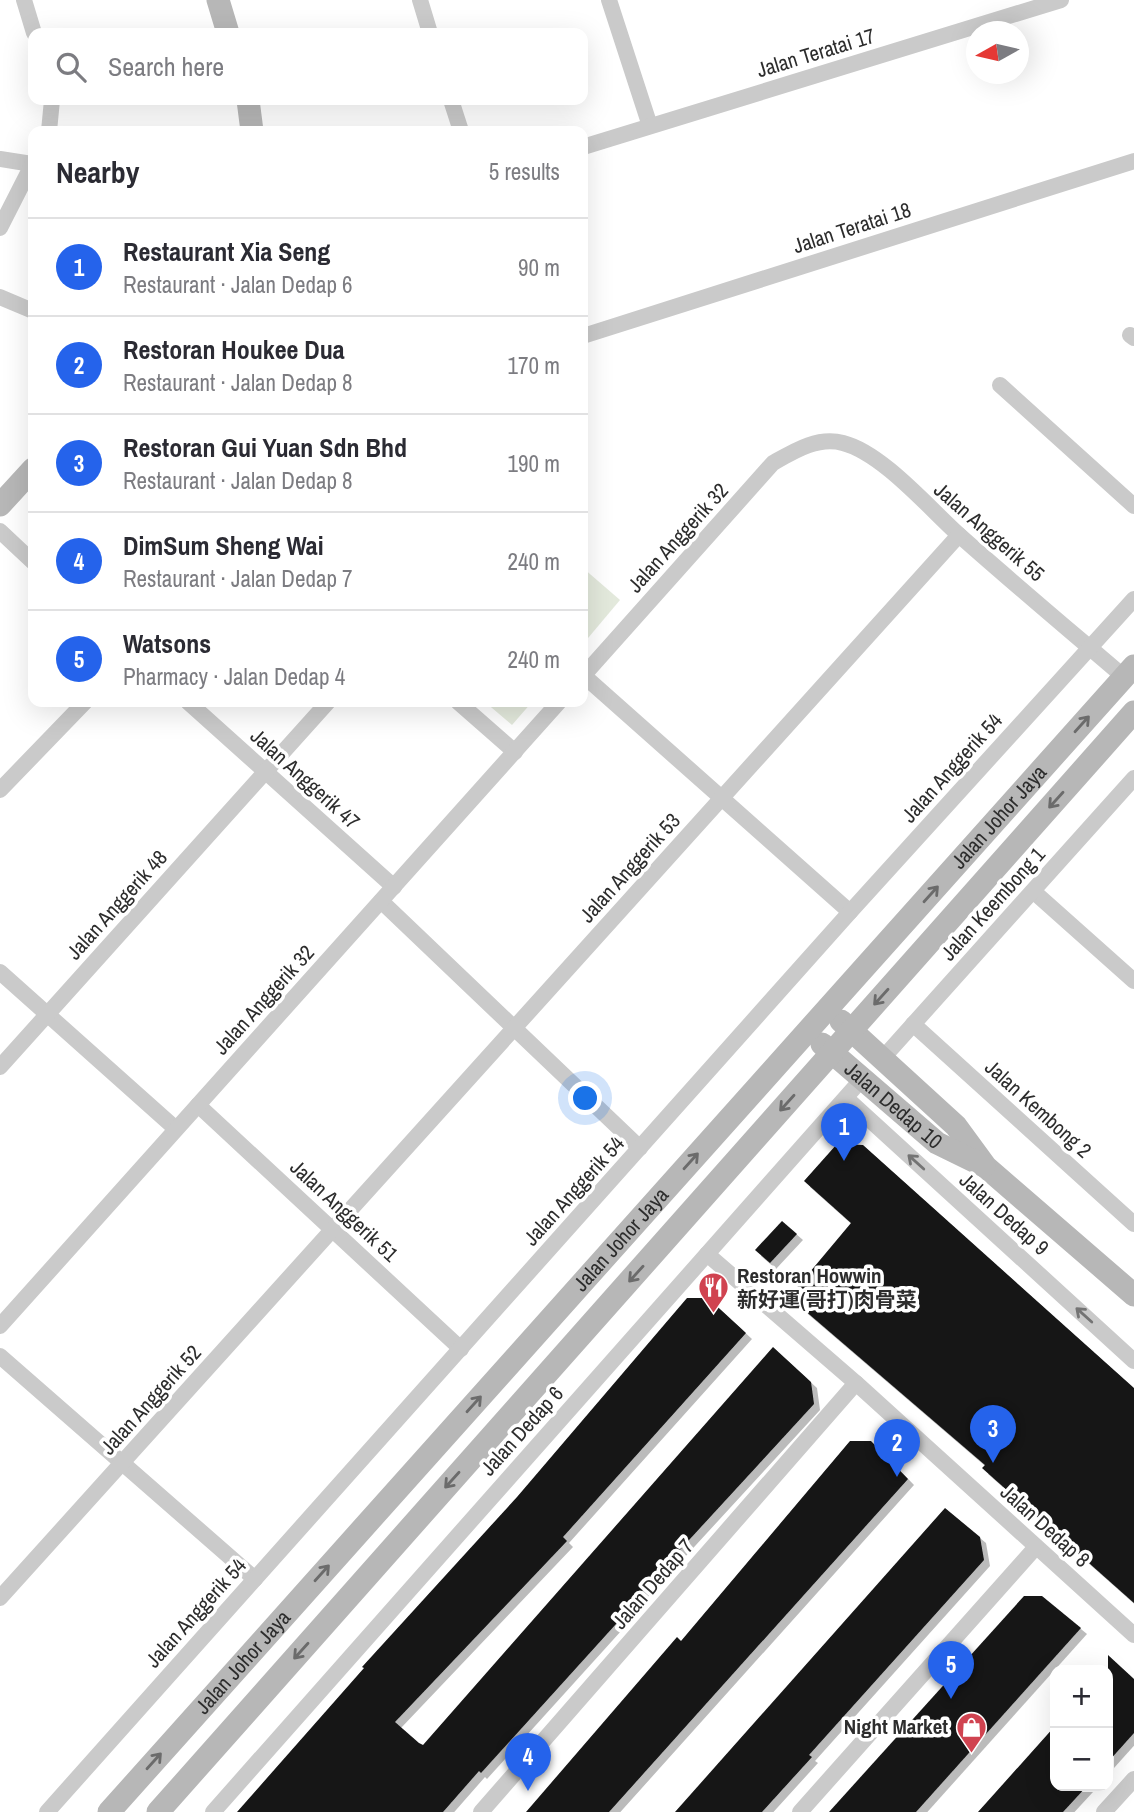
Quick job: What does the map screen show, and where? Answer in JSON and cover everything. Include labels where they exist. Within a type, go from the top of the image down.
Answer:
[{"type":"main road","points":[[218,0],[226,28]]},
{"type":"main road","points":[[249,105],[251,126]]},
{"type":"main road","points":[[0,505],[28,474]]},
{"type":"main road","name":"Jalan Johor Jaya","points":[[109,1812],[1129,672]]},
{"type":"main road","name":"Jalan Johor Jaya","points":[[158,1812],[1134,712]]},
{"type":"main road","name":"Jalan Dedap 10","points":[[827,1009],[956,1126],[986,1167],[1134,1295]]},
{"type":"main road","name":"Jalan Dedap 10","points":[[808,1031],[937,1143],[986,1167]]},
{"type":"street","points":[[24,0],[32,28]]},
{"type":"street","points":[[419,0],[428,28]]},
{"type":"street","points":[[609,0],[650,126]]},
{"type":"street","name":"Jalan Teratai 17","points":[[588,145],[1061,0]]},
{"type":"street","points":[[50,126],[52,105]]},
{"type":"street","points":[[453,105],[459,126]]},
{"type":"street","points":[[0,159],[28,162]]},
{"type":"street","name":"Jalan Teratai 18","points":[[588,334],[1134,161]]},
{"type":"street","points":[[0,228],[28,173]]},
{"type":"street","points":[[0,297],[28,308]]},
{"type":"street","points":[[1000,385],[1134,506]]},
{"type":"street","name":"Jalan Anggerik 55","points":[[816,442],[841,442],[864,451],[1090,647],[1129,672]]},
{"type":"street","name":"Jalan Anggerik 32","points":[[588,670],[773,463],[816,442]]},
{"type":"street","points":[[0,531],[28,557]]},
{"type":"street","name":"Jalan Anggerik 53","points":[[332,1229],[959,535]]},
{"type":"street","name":"Jalan Anggerik 54","points":[[47,1812],[850,912],[1134,599]]},
{"type":"street","points":[[588,680],[850,912]]},
{"type":"street","points":[[0,790],[80,707]]},
{"type":"street","name":"Jalan Anggerik 47","points":[[194,707],[394,887]]},
{"type":"street","name":"Jalan Anggerik 48","points":[[0,1066],[324,707]]},
{"type":"street","points":[[464,707],[515,752]]},
{"type":"street","name":"Jalan Anggerik 32","points":[[0,1326],[555,707]]},
{"type":"street","name":"Jalan Keembong 1","points":[[882,1059],[1134,778]]},
{"type":"street","points":[[1033,891],[1134,981]]},
{"type":"street","points":[[381,901],[640,1148]]},
{"type":"street","points":[[0,972],[176,1129]]},
{"type":"street","name":"Jalan Kembong 2","points":[[913,1024],[1134,1224]]},
{"type":"street","name":"Jalan Dedap 6","points":[[213,1812],[863,1079]]},
{"type":"street","name":"Jalan Dedap 9","points":[[846,1098],[1134,1361]]},
{"type":"street","name":"Jalan Anggerik 51","points":[[198,1105],[461,1349]]},
{"type":"street","name":"Jalan Anggerik 52","points":[[0,1598],[332,1229]]},
{"type":"street","name":"Jalan Dedap 8","points":[[707,1254],[856,1383],[1134,1635]]},
{"type":"street","points":[[0,1356],[255,1578]]},
{"type":"street","name":"Jalan Dedap 7","points":[[481,1812],[856,1383]]},
{"type":"street","points":[[800,1812],[1036,1547]]},
{"type":"street","points":[[1104,1812],[1134,1779]]},
{"type":"shaded area","points":[[588,572],[620,600],[588,638]]},
{"type":"shaded area","points":[[491,707],[528,707],[512,725]]},
{"type":"building","points":[[837,1144],[863,1145],[1134,1388],[1134,1603],[982,1468],[985,1465],[789,1297],[851,1223],[804,1181]]},
{"type":"building","points":[[782,1221],[797,1234],[770,1263],[755,1250]]},
{"type":"building","points":[[687,1298],[708,1298],[746,1333],[563,1537],[567,1541],[395,1722],[419,1743],[423,1745],[773,1347],[811,1382],[814,1404],[443,1812],[237,1812],[364,1668],[362,1667],[517,1497]]},
{"type":"building","points":[[850,1441],[871,1441],[908,1479],[609,1812],[526,1812],[677,1637],[681,1641]]},
{"type":"building","points":[[945,1508],[980,1537],[984,1560],[809,1755],[812,1757],[762,1812],[675,1812]]},
{"type":"building","points":[[1024,1596],[1042,1596],[1081,1628],[916,1812],[829,1812]]},
{"type":"building","points":[[1108,1655],[1134,1679],[1134,1733],[1113,1756],[1113,1665],[1108,1665]]},
{"type":"building","points":[[1050,1732],[1050,1791],[1082,1791],[1063,1812],[978,1812]]},
{"type":"place","name":"Restaurant Xia Seng","points":[[844,1161]]},
{"type":"place","name":"Restoran Howwin 新好運(哥打)肉骨菜","points":[[714,1315]]},
{"type":"place","name":"Restoran Gui Yuan Sdn Bhd","points":[[993,1463]]},
{"type":"place","name":"Restoran Houkee Dua","points":[[897,1477]]},
{"type":"place","name":"Watsons","points":[[951,1699]]},
{"type":"place","name":"Night Market","points":[[971,1754]]},
{"type":"place","name":"DimSum Sheng Wai","points":[[528,1791]]}]
